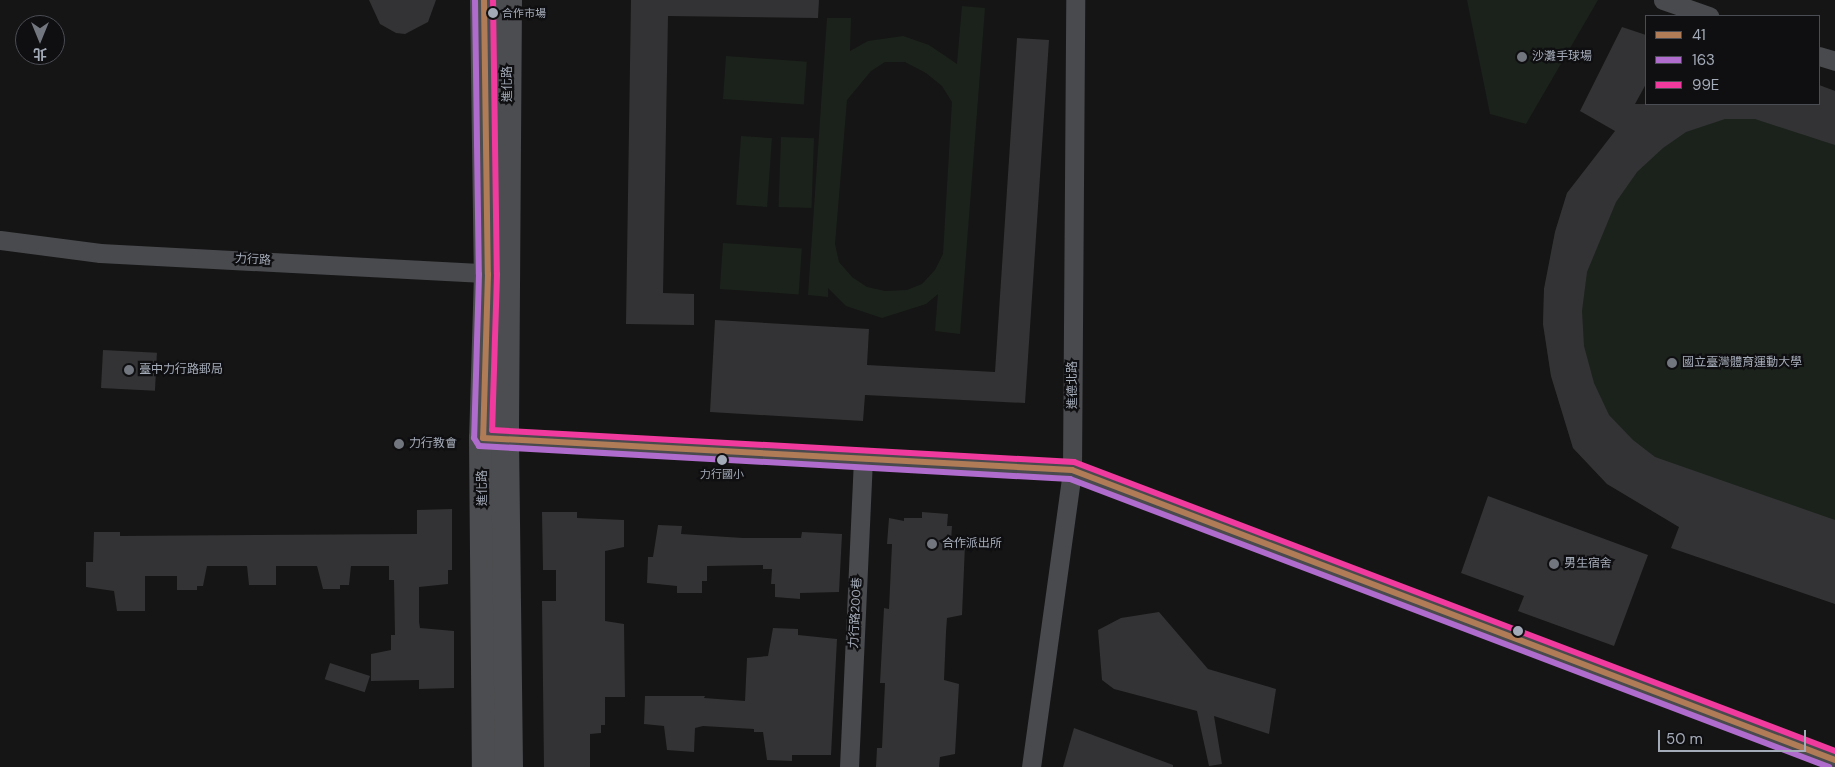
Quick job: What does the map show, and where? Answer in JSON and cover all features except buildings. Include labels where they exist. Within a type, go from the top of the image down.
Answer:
[{"type":"main road","name":"進化路","points":[[484,0],[497,274]]},
{"type":"main road","name":"進化路","points":[[486,767],[497,274],[508,0]]},
{"type":"main road","name":"進化路","points":[[494,439],[509,767]]},
{"type":"street","name":"進德北路","points":[[1031,767],[1072,470],[1075,0]]},
{"type":"street","points":[[1663,0],[1706,15]]},
{"type":"street","points":[[1820,56],[1835,61]]},
{"type":"street","name":"力行路","points":[[0,240],[100,254],[497,274]]},
{"type":"street","points":[[494,439],[1072,470],[1835,760]]},
{"type":"street","name":"力行路200巷","points":[[849,767],[863,458]]},
{"type":"shaded area","name":"沙灘手球場","points":[[1467,0],[1598,0],[1526,124],[1490,114]]},
{"type":"shaded area","points":[[962,6],[985,8],[960,334],[935,331],[938,294],[926,304],[882,318],[846,306],[828,288],[828,297],[808,295],[827,18],[851,18],[850,51],[868,41],[903,36],[929,45],[957,64]],"holes":[[[885,62],[905,62],[926,73],[942,86],[952,102],[943,254],[935,270],[922,284],[907,290],[885,291],[867,287],[852,277],[839,262],[835,244],[847,100],[871,71]]]},
{"type":"shaded area","points":[[726,56],[807,62],[804,105],[723,99]]},
{"type":"shaded area","points":[[1820,85],[1835,91],[1835,604],[1679,527],[1607,484],[1573,448],[1551,376],[1543,324],[1544,289],[1555,232],[1567,193],[1642,106],[1820,105]]},
{"type":"shaded area","points":[[741,136],[772,138],[767,207],[736,205]]},
{"type":"shaded area","points":[[781,137],[814,138],[812,208],[779,207]]},
{"type":"shaded area","points":[[723,243],[802,249],[799,294],[720,289]]},
{"type":"transit line","name":"163","points":[[475,0],[479,274],[474,438],[479,446],[1070,479],[1829,767]]},
{"type":"transit line","name":"41","points":[[484,0],[488,274],[483,438],[1072,470],[1835,760]]},
{"type":"transit line","name":"99E","points":[[493,0],[497,274],[492,430],[1074,462],[1835,751]]},
{"type":"place","name":"合作市場","points":[[493,13]]},
{"type":"place","name":"沙灘手球場","points":[[1522,57]]},
{"type":"place","name":"國立臺灣體育運動大學","points":[[1672,363]]},
{"type":"place","name":"臺中力行路郵局","points":[[129,370]]},
{"type":"place","name":"力行教會","points":[[399,444]]},
{"type":"place","name":"力行國小","points":[[722,460]]},
{"type":"place","name":"合作派出所","points":[[932,544]]},
{"type":"place","name":"男生宿舍","points":[[1554,564]]}]
